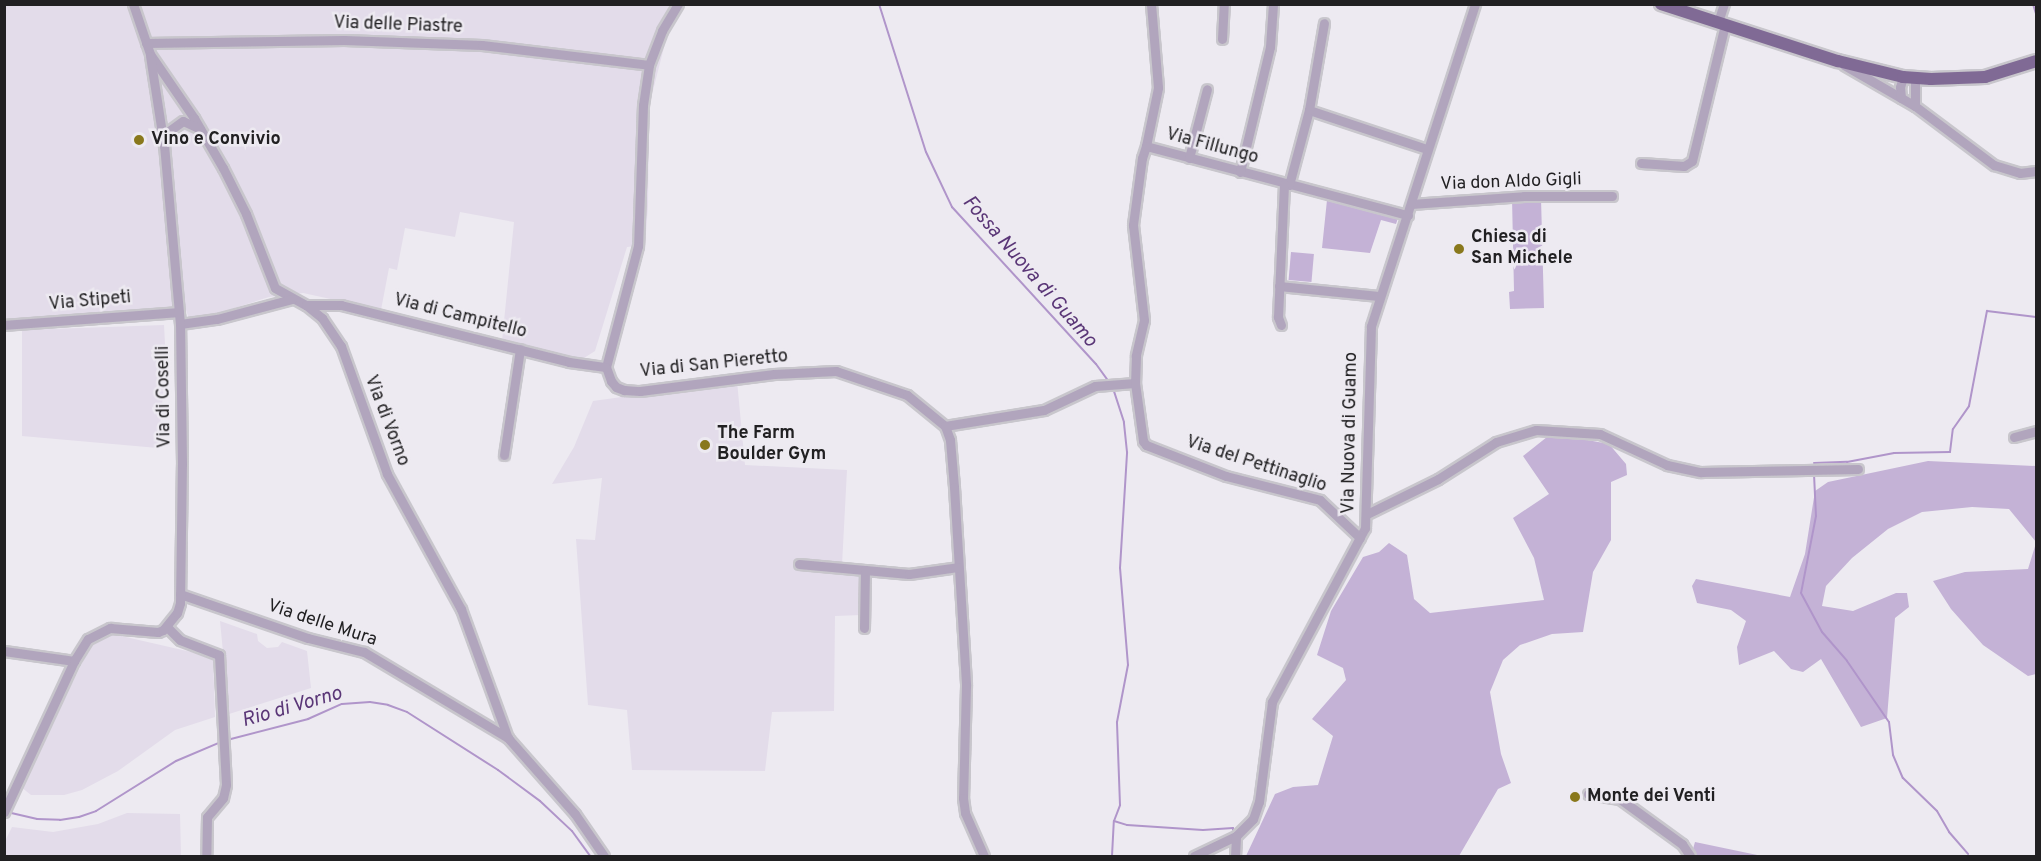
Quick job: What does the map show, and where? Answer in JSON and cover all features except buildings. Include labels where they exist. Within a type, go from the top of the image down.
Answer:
[{"type":"main road","points":[[1661,4],[1840,62],[1909,78],[1999,74],[2037,61]]},
{"type":"main road","points":[[1974,76],[2037,55]]},
{"type":"street","name":"Via di Vorno","points":[[133,4],[150,54],[200,129],[246,214],[274,288],[306,305],[322,318],[340,346],[387,474],[461,609],[508,738],[575,814],[604,856]]},
{"type":"street","points":[[606,367],[638,246],[643,105],[648,65],[662,31],[678,4]]},
{"type":"street","name":"Via Fillungo","points":[[1151,4],[1158,88],[1146,146],[1408,215]]},
{"type":"street","points":[[1222,39],[1224,4]]},
{"type":"street","points":[[1240,172],[1270,47],[1274,4]]},
{"type":"street","name":"Via Nuova di Guamo","points":[[1194,856],[1236,836],[1253,819],[1259,802],[1272,702],[1360,538],[1367,514],[1369,344],[1379,296],[1408,215],[1427,149],[1475,4]]},
{"type":"street","points":[[1641,163],[1684,166],[1692,161],[1722,23],[1724,4]]},
{"type":"street","points":[[1281,325],[1278,317],[1279,286],[1287,184],[1309,110],[1324,23]]},
{"type":"street","name":"Via delle Piastre","points":[[146,43],[344,40],[470,45],[648,65]]},
{"type":"street","name":"Via di Coselli","points":[[150,54],[164,146],[180,324],[182,464],[180,594],[177,613],[167,627]]},
{"type":"street","points":[[1840,62],[1915,106],[1994,165],[2020,173],[2037,171]]},
{"type":"street","points":[[1901,98],[1900,87],[1909,78]]},
{"type":"street","points":[[1909,78],[1915,106]]},
{"type":"street","points":[[1189,158],[1207,89]]},
{"type":"street","points":[[1309,110],[1427,149]]},
{"type":"street","points":[[164,146],[169,131],[175,125],[183,122],[200,129]]},
{"type":"street","name":"Via del Pettinaglio","points":[[1146,146],[1142,158],[1134,217],[1134,244],[1143,320],[1136,356],[1135,383],[1139,432],[1146,445],[1226,476],[1320,500],[1360,538]]},
{"type":"street","name":"Via don Aldo Gigli","points":[[1411,204],[1524,196],[1611,196]]},
{"type":"street","points":[[1279,286],[1379,296]]},
{"type":"street","points":[[180,324],[225,317],[292,299]]},
{"type":"street","name":"Via di Campitello","points":[[306,305],[341,304],[568,362],[606,367]]},
{"type":"street","name":"Via Stipeti","points":[[4,325],[179,312]]},
{"type":"street","points":[[504,455],[520,349]]},
{"type":"street","name":"Via di San Pieretto","points":[[606,367],[616,387],[632,391],[774,374],[836,371],[907,395],[945,426]]},
{"type":"street","points":[[984,856],[965,813],[963,798],[966,686],[950,440],[945,426],[1044,410],[1095,386],[1135,383]]},
{"type":"street","points":[[1367,514],[1438,479],[1496,442],[1536,430],[1600,434],[1667,465],[1701,472],[1858,469]]},
{"type":"street","points":[[2014,437],[2037,431]]},
{"type":"street","points":[[799,564],[909,574],[958,567]]},
{"type":"street","points":[[864,628],[865,570]]},
{"type":"street","name":"Via delle Mura","points":[[180,594],[308,638],[364,652],[508,738]]},
{"type":"street","points":[[6,807],[74,661],[88,639],[103,629],[119,628],[158,632],[167,627],[180,640],[219,655],[226,793],[207,817],[206,856]]},
{"type":"street","points":[[4,651],[74,661]]},
{"type":"street","points":[[1588,794],[1620,799],[1682,844],[1690,856]]},
{"type":"street","points":[[1235,856],[1236,836]]},
{"type":"shaded area","points":[[4,5],[683,5],[669,28],[649,106],[648,206],[645,245],[627,247],[595,351],[584,358],[574,359],[502,341],[514,222],[460,212],[455,237],[405,228],[397,270],[389,268],[381,310],[303,293],[269,297],[206,317],[189,319],[185,307],[5,323]]},
{"type":"shaded area","points":[[1512,198],[1541,198],[1544,308],[1510,309],[1509,292],[1514,291]]},
{"type":"shaded area","points":[[1327,200],[1398,218],[1396,224],[1381,220],[1370,253],[1322,248]]},
{"type":"shaded area","points":[[1291,252],[1314,254],[1311,282],[1289,280]]},
{"type":"shaded area","points":[[164,325],[166,363],[158,448],[22,436],[22,330]]},
{"type":"shaded area","points":[[737,381],[745,465],[847,470],[842,565],[863,567],[861,615],[835,616],[834,711],[772,712],[765,771],[632,770],[627,710],[588,705],[576,539],[595,540],[602,478],[552,484],[574,447],[593,401]]},
{"type":"shaded area","points":[[1547,437],[1571,437],[1609,444],[1626,464],[1627,475],[1611,482],[1611,540],[1593,572],[1583,632],[1552,634],[1520,645],[1503,660],[1490,692],[1501,754],[1511,783],[1498,789],[1459,856],[1246,856],[1275,794],[1293,787],[1318,785],[1333,736],[1312,719],[1346,680],[1343,668],[1317,655],[1331,611],[1363,557],[1379,552],[1389,543],[1407,555],[1414,599],[1430,613],[1544,600],[1534,558],[1513,518],[1549,494],[1523,456]]},
{"type":"shaded area","points":[[1928,461],[2036,466],[2036,542],[2009,509],[1972,507],[1922,512],[1888,529],[1852,558],[1826,586],[1822,606],[1853,611],[1896,593],[1907,593],[1909,607],[1895,618],[1887,718],[1861,727],[1821,659],[1803,672],[1791,669],[1774,651],[1739,665],[1737,647],[1746,621],[1731,610],[1697,603],[1692,586],[1696,579],[1790,597],[1805,554],[1815,491],[1828,482]]},
{"type":"shaded area","points":[[2036,543],[2036,674],[2028,676],[1983,645],[1951,609],[1933,581],[1965,572],[2028,569]]},
{"type":"shaded area","points":[[220,621],[257,634],[258,641],[267,648],[278,647],[282,642],[307,651],[311,688],[229,714]]},
{"type":"shaded area","points":[[108,635],[117,635],[213,657],[215,717],[175,730],[118,771],[82,790],[64,795],[31,795],[21,787],[90,647]]},
{"type":"shaded area","points":[[127,813],[180,814],[181,856],[5,856],[5,841],[12,827],[53,832],[98,824]]},
{"type":"shaded area","points":[[1695,842],[1762,856],[1691,856]]},
{"type":"waterway","name":"Fossa Nuova di Guamo","points":[[879,4],[926,152],[952,207],[1096,364],[1109,382]]},
{"type":"waterway","points":[[2033,4],[2036,14]]},
{"type":"waterway","points":[[1814,463],[1847,462],[1894,453],[1950,452],[1953,429],[1969,406],[1987,311],[2036,317]]},
{"type":"waterway","points":[[1112,856],[1114,821],[1120,805],[1117,722],[1128,665],[1120,568],[1127,452],[1124,422],[1114,392]]},
{"type":"waterway","points":[[1814,474],[1816,516],[1801,593],[1822,632],[1847,661],[1889,722],[1893,755],[1903,778],[1937,811],[1949,832],[1968,854]]},
{"type":"waterway","name":"Rio di Vorno","points":[[227,740],[308,719],[342,704],[370,702],[388,705],[407,712],[498,770],[540,801],[572,831],[590,856]]},
{"type":"waterway","name":"Rio di Vorno","points":[[7,812],[37,819],[60,820],[79,817],[96,811],[176,761],[221,742]]},
{"type":"waterway","points":[[1114,821],[1127,825],[1203,830],[1233,828],[1233,831]]},
{"type":"place","name":"Vino e Convivio","points":[[139,140]]},
{"type":"place","name":"Chiesa di San Michele","points":[[1459,249]]},
{"type":"place","name":"The Farm Boulder Gym","points":[[705,445]]},
{"type":"place","name":"Monte dei Venti","points":[[1575,797]]}]
